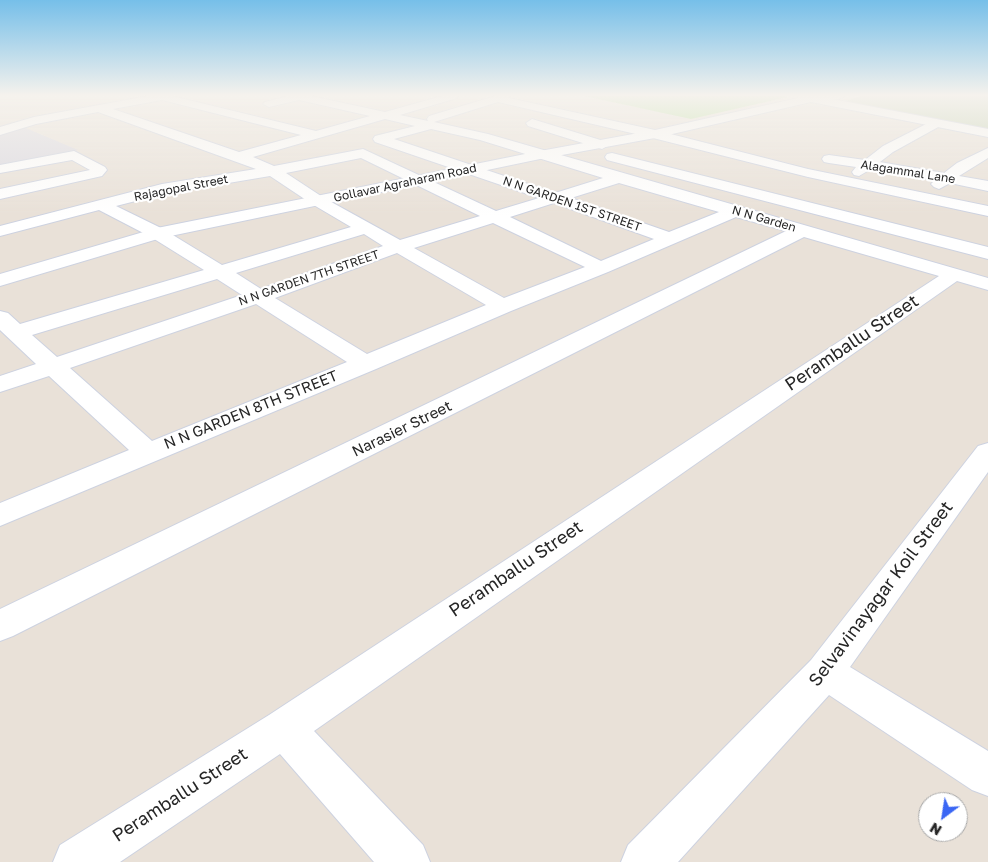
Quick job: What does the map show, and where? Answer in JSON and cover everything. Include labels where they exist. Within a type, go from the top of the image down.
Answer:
[{"type":"street","points":[[179,136],[273,170],[318,201],[503,306]]},
{"type":"street","points":[[240,157],[314,136]]},
{"type":"street","name":"N N GARDEN 1ST STREET","points":[[389,136],[380,139],[473,169],[671,239]]},
{"type":"street","name":"N N Garden","points":[[480,136],[988,284]]},
{"type":"street","points":[[575,136],[602,145]]},
{"type":"street","name":"Gollavar Agraharam Road","points":[[0,280],[157,233],[540,155],[645,136]]},
{"type":"street","points":[[664,136],[704,148],[846,181],[988,211]]},
{"type":"street","points":[[716,136],[744,142]]},
{"type":"street","points":[[759,217],[846,181],[869,166],[888,150],[913,136]]},
{"type":"street","points":[[582,149],[988,253]]},
{"type":"street","name":"Rajagopal Street","points":[[0,231],[162,189],[363,152],[420,180]]},
{"type":"street","points":[[852,245],[962,166],[988,152]]},
{"type":"street","points":[[0,169],[74,155],[100,170],[97,173],[0,194]]},
{"type":"street","name":"Alagammal Lane","points":[[818,157],[988,186]]},
{"type":"street","points":[[16,166],[74,201]]},
{"type":"street","name":"N N GARDEN 7TH STREET","points":[[0,384],[260,296],[400,246],[619,178]]},
{"type":"street","points":[[420,180],[601,268]]},
{"type":"street","points":[[101,205],[157,233],[367,364]]},
{"type":"street","name":"N N GARDEN 8TH STREET","points":[[0,516],[148,452],[367,364],[503,306],[601,268],[735,211]]},
{"type":"street","points":[[9,325],[218,270],[367,228]]},
{"type":"street","name":"Narasier Street","points":[[0,626],[803,230]]},
{"type":"street","name":"Peramballu Street","points":[[77,862],[284,728],[955,274]]},
{"type":"street","points":[[9,325],[148,452]]},
{"type":"street","name":"Selvavinayagar Koil Street","points":[[645,862],[825,672],[988,452]]},
{"type":"street","points":[[825,672],[988,775]]},
{"type":"street","points":[[284,728],[406,862]]},
{"type":"shaded area","points":[[0,136],[45,136],[78,150],[0,166]]}]
